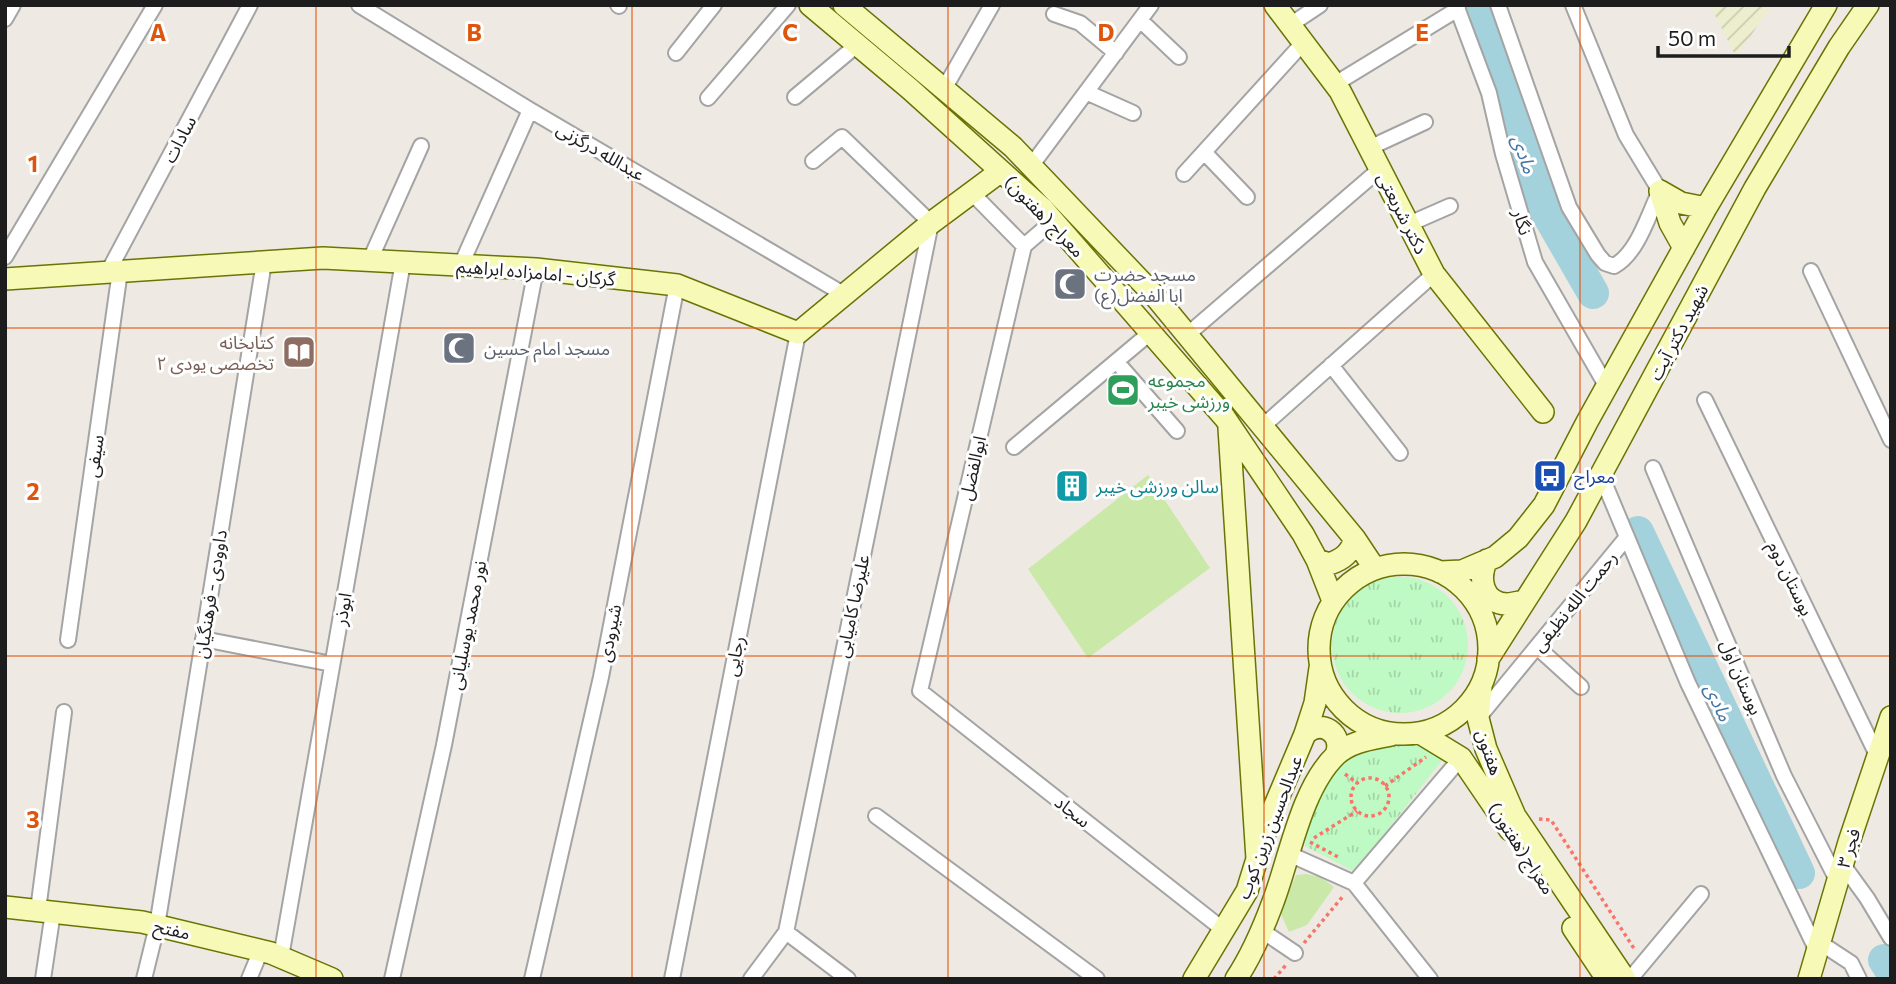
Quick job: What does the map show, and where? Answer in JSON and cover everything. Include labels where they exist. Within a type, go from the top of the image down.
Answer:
[{"type":"main road","name":"معراج (هفتون)","points":[[810,5],[1001,171],[1053,220],[1229,426],[1303,534],[1317,560],[1333,601]]},
{"type":"main road","name":"معراج (هفتون)","points":[[844,5],[1013,147],[1155,296],[1355,538],[1375,569]]},
{"type":"main road","name":"دکتر شریعتی","points":[[1275,5],[1335,84],[1434,274],[1543,412]]},
{"type":"main road","name":"شهید دکتر آیت","points":[[1440,572],[1462,571],[1495,557],[1518,538],[1544,505],[1706,208],[1826,5]]},
{"type":"main road","name":"شهید دکتر آیت","points":[[1488,659],[1576,521],[1755,188],[1839,47],[1868,5]]},
{"type":"main road","points":[[798,333],[931,223],[1001,171]]},
{"type":"main road","points":[[1660,191],[1681,203],[1706,208]]},
{"type":"main road","points":[[1660,191],[1670,223],[1684,248]]},
{"type":"main road","name":"گرکان - امامزاده ابراهیم","points":[[5,279],[323,258],[536,269],[677,285],[798,333]]},
{"type":"main road","points":[[1229,426],[1258,859]]},
{"type":"main road","points":[[1317,560],[1329,565],[1343,559],[1351,550],[1355,538]]},
{"type":"main road","points":[[1487,560],[1481,579],[1489,595],[1497,602],[1508,604],[1524,601]]},
{"type":"main road","points":[[1396,564],[1418,565],[1440,572],[1462,586],[1478,608],[1487,633],[1488,659],[1481,685],[1466,707],[1423,742],[1368,727],[1346,712],[1329,691],[1320,666],[1319,643],[1323,621],[1333,601],[1345,587],[1359,576],[1375,569],[1396,564]]},
{"type":"main road","name":"عبدالحسین زرین کوب","points":[[1194,979],[1247,891],[1270,817],[1305,734],[1315,703],[1320,666]]},
{"type":"main road","name":"هفتون","points":[[1481,685],[1478,718],[1486,750],[1515,816]]},
{"type":"main road","name":"فجر ۳","points":[[1808,979],[1891,717]]},
{"type":"main road","points":[[1305,734],[1321,727],[1332,732],[1338,743],[1336,755]]},
{"type":"main road","name":"عبدالحسین زرین کوب","points":[[1236,979],[1251,956],[1311,790],[1336,755],[1353,744],[1394,734]]},
{"type":"main road","name":"معراج (هفتون)","points":[[1423,742],[1461,758],[1600,969],[1627,979]]},
{"type":"main road","name":"معراج (هفتون)","points":[[1515,816],[1600,969]]},
{"type":"main road","name":"مفتح","points":[[5,907],[157,926],[271,954],[332,979]]},
{"type":"street","points":[[5,19],[13,5]]},
{"type":"street","points":[[5,257],[155,5]]},
{"type":"street","name":"سادات","points":[[114,272],[250,5]]},
{"type":"street","name":"عبدالله درگزنی","points":[[359,5],[530,110],[845,295]]},
{"type":"street","points":[[676,53],[714,5]]},
{"type":"street","points":[[708,98],[788,5]]},
{"type":"street","points":[[944,89],[992,5]]},
{"type":"street","points":[[1031,166],[1151,5]]},
{"type":"street","points":[[1290,25],[1320,5]]},
{"type":"street","points":[[1498,5],[1569,207],[1598,255],[1605,263],[1614,266],[1624,260],[1660,191],[1626,135],[1573,5]]},
{"type":"street","points":[[1335,84],[1457,7]]},
{"type":"street","name":"نگار","points":[[1457,7],[1489,93],[1503,154],[1535,262],[1607,387]]},
{"type":"street","points":[[1054,14],[1080,23],[1115,53]]},
{"type":"street","points":[[1140,20],[1179,57]]},
{"type":"street","points":[[1184,174],[1303,43]]},
{"type":"street","points":[[795,97],[858,45]]},
{"type":"street","points":[[1086,92],[1133,113]]},
{"type":"street","points":[[461,265],[530,110]]},
{"type":"street","points":[[1369,148],[1425,122]]},
{"type":"street","points":[[813,161],[842,137],[931,223]]},
{"type":"street","points":[[370,260],[421,146]]},
{"type":"street","points":[[1204,152],[1247,197]]},
{"type":"street","points":[[1187,335],[1380,169]]},
{"type":"street","points":[[972,193],[1024,246],[1053,220]]},
{"type":"street","points":[[1409,224],[1450,206]]},
{"type":"street","name":"علیرضا کامیابی","points":[[751,979],[786,932],[931,223]]},
{"type":"street","name":"ابوالفضل","points":[[920,691],[1024,246]]},
{"type":"street","name":"داوودی - فرهنگیان","points":[[144,979],[157,926],[264,262]]},
{"type":"street","name":"ابوذر","points":[[249,979],[271,954],[332,664],[403,262]]},
{"type":"street","name":"نور محمد یوسلیانی","points":[[392,979],[444,745],[536,269]]},
{"type":"street","points":[[1811,271],[1891,440]]},
{"type":"street","name":"سیفی","points":[[68,640],[114,272]]},
{"type":"street","points":[[1263,426],[1434,274]]},
{"type":"street","name":"شیرودی","points":[[532,979],[601,677],[677,285]]},
{"type":"street","points":[[1014,447],[1150,332]]},
{"type":"street","name":"رجایی","points":[[672,979],[798,333]]},
{"type":"street","points":[[1331,365],[1400,453]]},
{"type":"street","points":[[1122,368],[1177,431]]},
{"type":"street","name":"بوستان دوم","points":[[1705,400],[1878,757]]},
{"type":"street","name":"بوستان اول","points":[[1653,468],[1784,776],[1840,874],[1867,898],[1891,938]]},
{"type":"street","name":"رحمت الله نظیفی","points":[[1478,718],[1627,537],[1601,475]]},
{"type":"street","points":[[1627,537],[1688,683],[1818,947],[1851,963],[1859,979]]},
{"type":"street","points":[[203,639],[332,664]]},
{"type":"street","points":[[1536,647],[1581,687]]},
{"type":"street","name":"سجاد","points":[[920,691],[1225,931]]},
{"type":"street","points":[[43,979],[45,911],[64,712]]},
{"type":"street","points":[[1354,883],[1461,758]]},
{"type":"street","points":[[876,816],[1097,979]]},
{"type":"street","points":[[1289,854],[1354,883],[1430,979]]},
{"type":"street","points":[[1627,979],[1701,894]]},
{"type":"street","points":[[1261,930],[1295,953]]},
{"type":"street","points":[[786,932],[848,979]]},
{"type":"path","points":[[1385,786],[1431,755],[1423,742]]},
{"type":"path","points":[[1375,779],[1385,786],[1389,798],[1380,814],[1368,816],[1357,811],[1351,800],[1353,788],[1357,783],[1375,779]]},
{"type":"path","points":[[1308,841],[1357,811]]},
{"type":"path","points":[[1515,816],[1551,820],[1643,963]]},
{"type":"path","points":[[1308,841],[1309,834]]},
{"type":"path","points":[[1308,841],[1364,871]]},
{"type":"path","points":[[1274,979],[1354,883]]},
{"type":"green space","points":[[1710,5],[1772,5],[1736,57]]},
{"type":"green space","points":[[1148,475],[1210,568],[1088,658],[1028,569]]},
{"type":"green space","points":[[1400,577],[1426,582],[1448,597],[1463,619],[1468,645],[1463,671],[1448,693],[1426,708],[1400,713],[1374,708],[1352,693],[1337,671],[1332,645],[1337,619],[1352,597],[1374,582]]},
{"type":"green space","points":[[1406,739],[1443,759],[1355,872],[1305,846],[1313,792],[1339,756]]},
{"type":"green space","points":[[1296,875],[1320,877],[1334,887],[1307,925],[1289,932],[1280,912]]},
{"type":"waterway","name":"مادی","points":[[1480,5],[1508,108],[1544,208],[1593,293]]},
{"type":"waterway","name":"مادی","points":[[1638,532],[1799,873]]},
{"type":"waterway","name":"مادی","points":[[1884,960],[1891,971]]},
{"type":"place","name":"مسجد حضرت ابا الفضل(ع)","points":[[1070,284]]},
{"type":"place","name":"مسجد امام حسین","points":[[459,348]]},
{"type":"place","name":"کتابخانه تخصصی یودی ۲","points":[[299,352]]},
{"type":"place","name":"مجموعه ورزشی خیبر","points":[[1123,390]]},
{"type":"place","name":"معراج","points":[[1550,476]]},
{"type":"place","name":"سالن ورزشی خیبر","points":[[1072,486]]}]
